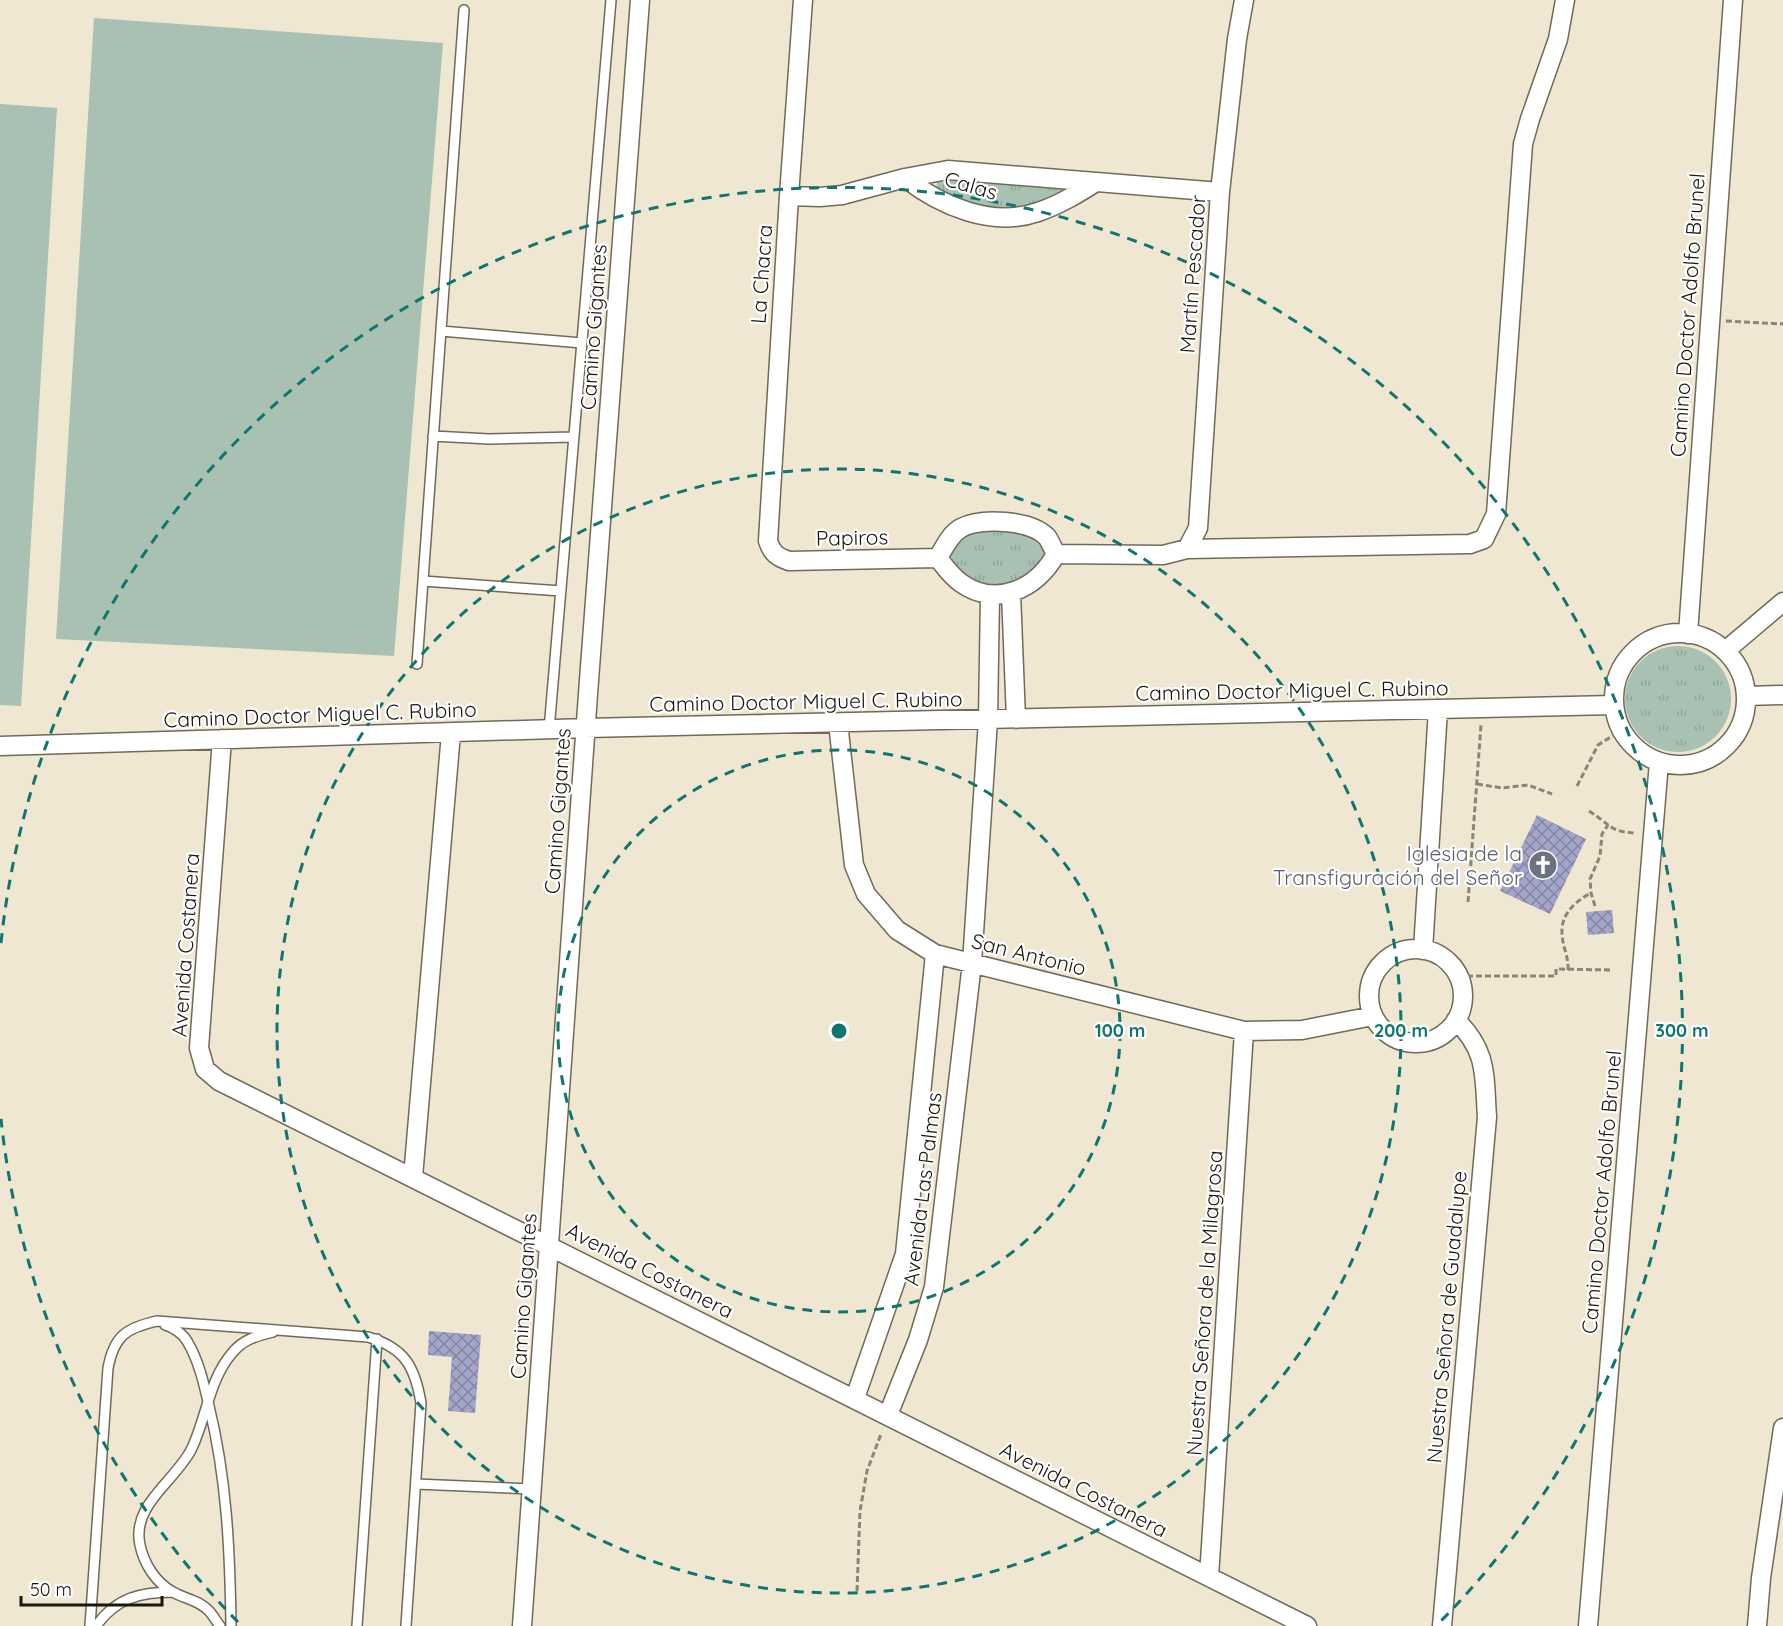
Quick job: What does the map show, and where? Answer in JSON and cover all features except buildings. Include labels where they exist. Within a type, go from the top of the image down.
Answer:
[{"type":"street","name":"Camino Gigantes","points":[[522,1626],[640,0]]},
{"type":"street","name":"La Chacra","points":[[771,551],[767,529],[803,0]]},
{"type":"street","name":"Martín Pescador","points":[[1186,549],[1198,528],[1220,192],[1237,39],[1244,0]]},
{"type":"street","points":[[1056,554],[1163,555],[1186,549],[1470,544],[1484,539],[1496,514],[1523,144],[1558,39],[1565,0]]},
{"type":"street","name":"Camino Doctor Adolfo Brunel","points":[[1688,634],[1733,0]]},
{"type":"street","name":"Calas","points":[[789,196],[842,195],[904,178],[948,170],[1220,192]]},
{"type":"street","name":"Calas","points":[[904,178],[926,195],[962,210],[989,216],[1037,213],[1068,200],[1096,182]]},
{"type":"street","points":[[983,522],[1007,522],[1029,526],[1046,537],[1056,554],[1049,567],[1023,588],[1011,593],[990,595],[962,584],[951,575],[938,558],[947,542],[960,528],[983,522]]},
{"type":"street","name":"Papiros","points":[[771,551],[779,558],[789,561],[938,558]]},
{"type":"street","points":[[1011,593],[1016,719]]},
{"type":"street","points":[[988,720],[990,595]]},
{"type":"street","points":[[1725,651],[1783,602]]},
{"type":"street","points":[[1668,634],[1702,637],[1725,651],[1736,665],[1743,680],[1746,696],[1744,714],[1737,731],[1726,745],[1712,756],[1695,763],[1677,764],[1659,762],[1634,747],[1617,721],[1614,705],[1618,676],[1634,652],[1650,640],[1668,634]]},
{"type":"street","points":[[1746,696],[1783,695]]},
{"type":"street","name":"Camino Doctor Miguel C. Rubino","points":[[0,746],[586,728],[1614,705]]},
{"type":"street","points":[[1423,950],[1438,709]]},
{"type":"street","name":"Avenida Las Palmas","points":[[888,1415],[918,1340],[934,1287],[972,963],[988,720]]},
{"type":"street","name":"San Antonio","points":[[838,723],[854,865],[858,875],[866,894],[897,930],[935,954],[1244,1031],[1302,1030],[1373,1016]]},
{"type":"street","points":[[413,1178],[451,733]]},
{"type":"street","name":"Avenida Costanera","points":[[222,739],[199,1048],[205,1069],[219,1081],[1307,1626]]},
{"type":"street","name":"Camino Doctor Adolfo Brunel","points":[[1588,1626],[1659,762]]},
{"type":"street","points":[[1412,949],[1423,950],[1444,958],[1458,976],[1462,998],[1456,1020],[1441,1036],[1419,1043],[1397,1039],[1387,1034],[1373,1016],[1369,994],[1375,972],[1390,956],[1412,949]]},
{"type":"street","name":"Avenida Las Palmas","points":[[855,1398],[905,1254],[935,954]]},
{"type":"street","name":"Nuestra Señora de Guadalupe","points":[[1442,1626],[1487,1117],[1483,1060],[1470,1034],[1456,1020]]},
{"type":"street","name":"Nuestra Señora de la Milagrosa","points":[[1209,1577],[1244,1031]]},
{"type":"street","points":[[1757,1626],[1761,1578],[1783,1428]]},
{"type":"lane","points":[[549,730],[611,0]]},
{"type":"lane","points":[[417,664],[464,10]]},
{"type":"lane","points":[[441,331],[582,343]]},
{"type":"lane","points":[[434,436],[489,440],[574,436]]},
{"type":"lane","points":[[423,581],[561,591]]},
{"type":"lane","points":[[157,1321],[172,1327],[186,1339],[201,1371],[222,1473],[230,1549],[231,1626]]},
{"type":"lane","points":[[90,1626],[111,1351],[122,1334],[139,1325],[157,1321],[368,1337],[388,1343],[403,1357],[413,1370],[421,1403],[406,1626]]},
{"type":"lane","points":[[220,1626],[208,1611],[191,1598],[173,1592],[157,1581],[146,1563],[139,1543],[141,1523],[149,1504],[159,1489],[191,1450],[220,1369],[234,1350],[250,1338],[281,1330]]},
{"type":"lane","points":[[357,1626],[377,1339]]},
{"type":"lane","points":[[416,1484],[531,1489]]},
{"type":"lane","points":[[96,1626],[112,1608],[128,1598],[149,1592],[173,1592]]},
{"type":"path","points":[[1710,321],[1783,324]]},
{"type":"path","points":[[1468,902],[1482,708]]},
{"type":"path","points":[[1577,786],[1598,745],[1622,730]]},
{"type":"path","points":[[1477,784],[1502,788],[1528,785],[1552,794]]},
{"type":"path","points":[[1588,812],[1613,830],[1653,833]]},
{"type":"path","points":[[1595,906],[1590,879],[1600,856],[1602,834],[1608,825]]},
{"type":"path","points":[[1568,969],[1562,930],[1564,921],[1571,907],[1580,899],[1591,894]]},
{"type":"path","points":[[1458,976],[1556,976],[1556,969],[1612,969]]},
{"type":"path","points":[[857,1591],[861,1511],[867,1471],[888,1415]]},
{"type":"green space","points":[[94,18],[443,43],[394,656],[56,639]]},
{"type":"green space","points":[[0,104],[57,108],[21,706],[0,705]]},
{"type":"green space","points":[[943,176],[1065,188],[1066,192],[1020,210],[963,204],[936,188],[938,179]]},
{"type":"green space","points":[[997,528],[1036,535],[1046,553],[1029,578],[995,588],[976,583],[956,569],[950,554],[964,536],[981,530]]},
{"type":"green space","points":[[1678,646],[1698,650],[1716,661],[1727,679],[1731,699],[1727,719],[1716,737],[1698,748],[1678,752],[1658,748],[1640,737],[1629,719],[1625,699],[1629,679],[1640,661],[1658,650]]},
{"type":"place","name":"Iglesia de la Transfiguración del Señor","points":[[1543,865]]}]
